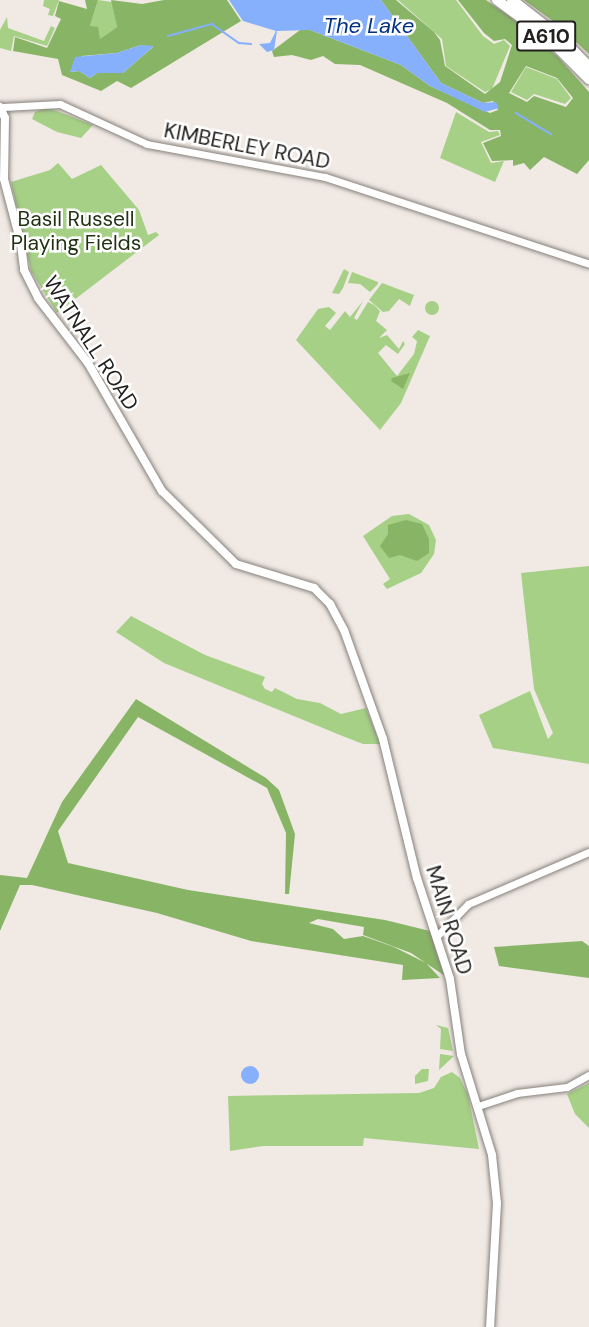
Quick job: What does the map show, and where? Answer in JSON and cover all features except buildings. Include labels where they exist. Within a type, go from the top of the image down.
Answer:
[{"type":"highway","name":"A610","points":[[497,0],[546,36],[589,79]]},
{"type":"highway","name":"A610","points":[[512,0],[562,39],[589,67]]},
{"type":"main road","name":"WATNALL ROAD","points":[[2,107],[4,179],[21,244],[24,270],[38,298],[88,363],[139,454],[176,508],[236,564],[266,574]]},
{"type":"main road","name":"MAIN ROAD","points":[[266,574],[314,588],[330,604],[345,630],[383,739],[417,878],[450,979],[461,1054],[492,1155],[497,1191],[490,1327]]},
{"type":"street","name":"KIMBERLEY ROAD","points":[[2,107],[60,104],[147,144],[325,177],[589,264]]},
{"type":"street","points":[[436,937],[468,904],[589,852]]},
{"type":"street","points":[[478,1106],[531,1090],[567,1087],[589,1074]]},
{"type":"green space","points":[[44,0],[59,0],[53,16],[48,15],[50,9],[43,6]]},
{"type":"green space","points":[[85,0],[98,0],[90,26],[98,27],[100,39],[117,27],[111,0],[142,4],[164,0],[227,0],[241,21],[131,88],[117,81],[101,91],[62,75],[58,59],[13,51],[15,37],[47,48],[61,19],[55,16],[59,1],[87,9]],"holes":[[[141,45],[153,47],[123,73],[97,73],[90,78],[79,71],[70,72],[82,56],[117,53]]]},
{"type":"green space","points":[[98,0],[112,2],[117,27],[99,40],[90,26]]},
{"type":"green space","points":[[381,0],[396,0],[434,32],[440,40],[445,66],[485,94],[500,82],[512,45],[505,39],[494,41],[484,33],[458,0],[486,0],[519,23],[558,57],[589,92],[589,160],[577,174],[544,157],[530,170],[524,163],[513,166],[513,160],[492,161],[483,143],[501,136],[500,130],[490,130],[447,103],[360,65],[335,64],[323,56],[311,60],[292,55],[274,57],[272,51],[300,30],[310,30],[401,65],[430,86],[490,113],[498,110],[493,101],[483,103],[441,83]],"holes":[[[526,66],[557,78],[573,98],[566,107],[534,96],[527,102],[509,93]]]},
{"type":"green space","points":[[398,0],[456,0],[483,36],[494,44],[504,40],[510,46],[492,89],[485,92],[446,66],[442,39]]},
{"type":"green space","points":[[524,0],[589,0],[589,54],[557,24]]},
{"type":"green space","points":[[7,17],[8,28],[44,41],[51,26],[55,28],[47,46],[14,36],[11,51],[0,48],[0,30]]},
{"type":"green space","points":[[526,67],[557,79],[571,98],[565,104],[534,94],[527,100],[511,92]]},
{"type":"green space","points":[[45,108],[93,125],[81,138],[57,132],[32,119],[35,112]]},
{"type":"green space","points":[[456,112],[489,132],[498,131],[500,135],[481,142],[491,163],[504,161],[495,182],[440,158]]},
{"type":"green space","name":"Basil Russell Playing Fields","points":[[58,163],[72,179],[101,165],[139,210],[148,235],[156,232],[159,235],[57,313],[31,271],[11,182],[50,170]]},
{"type":"green space","points":[[344,269],[349,272],[343,288],[339,294],[332,293]]},
{"type":"green space","points":[[352,272],[378,282],[378,284],[370,292],[360,284],[348,283]]},
{"type":"green space","points":[[382,283],[414,295],[410,306],[399,299],[389,311],[383,312],[369,300]]},
{"type":"green space","points":[[363,301],[354,318],[357,320],[368,302],[374,305],[380,311],[376,321],[387,330],[379,338],[387,335],[399,349],[403,341],[405,344],[398,354],[386,345],[378,353],[397,376],[414,354],[417,341],[412,337],[418,330],[430,336],[401,403],[380,430],[296,340],[318,309],[329,307],[336,313],[325,326],[330,330],[345,311],[350,317]]},
{"type":"green space","points":[[432,301],[437,303],[439,308],[437,313],[432,315],[427,313],[425,308],[427,303]]},
{"type":"green space","points":[[410,373],[403,389],[391,381],[392,378]]},
{"type":"green space","points":[[409,514],[429,525],[436,540],[434,554],[421,573],[387,589],[383,584],[390,579],[363,536],[392,516]]},
{"type":"green space","points":[[406,520],[422,524],[429,539],[429,553],[417,561],[400,555],[389,558],[380,546],[388,534],[388,525]]},
{"type":"green space","points":[[589,566],[589,764],[493,748],[479,715],[530,691],[548,739],[553,733],[534,689],[521,573]]},
{"type":"green space","points":[[131,616],[205,655],[265,677],[262,684],[265,689],[272,692],[275,688],[297,699],[320,703],[341,714],[366,708],[380,744],[363,744],[164,663],[116,632]]},
{"type":"green space","points":[[136,699],[266,778],[279,790],[295,834],[289,894],[285,894],[286,833],[267,788],[138,717],[58,831],[68,863],[188,890],[385,920],[430,931],[445,976],[426,963],[440,978],[402,980],[403,965],[251,941],[157,913],[32,885],[20,885],[0,931],[0,875],[27,878],[62,802]],"holes":[[[318,919],[364,927],[363,935],[411,953],[425,963],[394,947],[363,936],[344,939],[333,929],[309,923]]]},
{"type":"green space","points":[[582,941],[589,946],[589,978],[499,966],[494,947]]},
{"type":"green space","points":[[436,1025],[448,1028],[453,1051],[440,1049],[441,1029]]},
{"type":"green space","points":[[440,1054],[454,1056],[439,1070]]},
{"type":"green space","points":[[422,1069],[429,1069],[428,1081],[415,1084],[415,1076]]},
{"type":"green space","points":[[452,1072],[460,1078],[468,1095],[479,1149],[364,1138],[363,1146],[263,1146],[230,1151],[228,1096],[419,1093],[434,1088],[441,1077]]},
{"type":"green space","points":[[589,1083],[589,1128],[575,1114],[567,1094]]},
{"type":"water","name":"The Lake","points":[[229,0],[381,0],[441,83],[483,103],[496,102],[499,108],[485,112],[430,86],[401,65],[310,30],[277,31],[274,50],[267,52],[259,44],[270,43],[276,31],[243,21]]},
{"type":"water","points":[[141,45],[154,46],[123,73],[97,73],[90,78],[79,71],[70,72],[75,57],[117,53]]},
{"type":"water","points":[[250,1066],[256,1069],[259,1075],[256,1081],[250,1084],[244,1081],[241,1075],[244,1069]]},
{"type":"waterway","points":[[168,36],[212,24],[239,43],[251,44]]},
{"type":"waterway","points":[[516,113],[551,134]]}]
